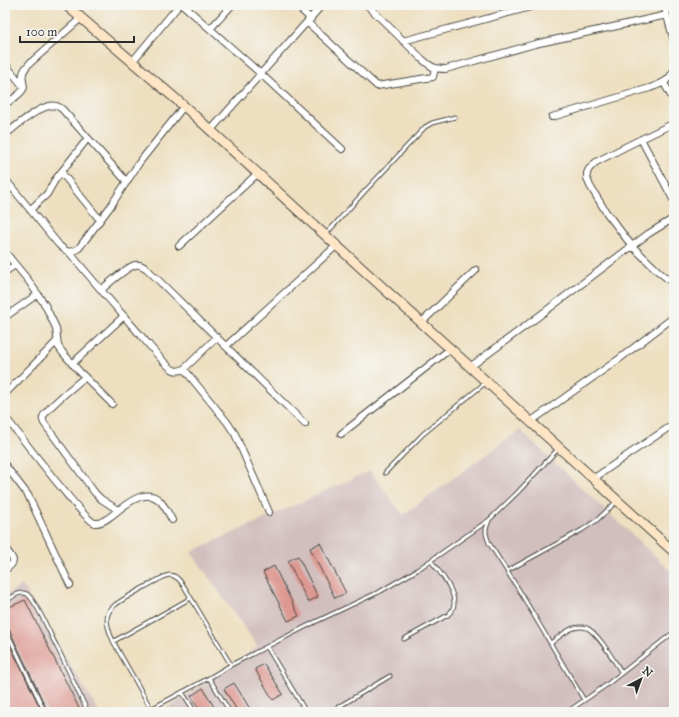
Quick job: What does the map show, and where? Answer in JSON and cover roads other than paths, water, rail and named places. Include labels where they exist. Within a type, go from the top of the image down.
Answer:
[{"type":"main road","points":[[66,5],[184,106],[336,246],[674,552]]},
{"type":"street","points":[[132,62],[179,5]]},
{"type":"street","points":[[183,5],[261,74],[342,149]]},
{"type":"street","points":[[210,29],[232,5]]},
{"type":"street","points":[[296,5],[309,20],[377,86],[433,77],[435,68]]},
{"type":"street","points":[[210,131],[322,5]]},
{"type":"street","points":[[367,5],[430,66],[446,69],[534,44],[667,15]]},
{"type":"street","points":[[403,41],[538,5]]},
{"type":"street","points":[[664,5],[674,41]]},
{"type":"street","points":[[24,88],[22,78],[23,72],[26,68],[81,18]]},
{"type":"street","points":[[5,64],[24,88]]},
{"type":"street","points":[[552,117],[664,83],[673,73]]},
{"type":"street","points":[[664,83],[674,101]]},
{"type":"street","points":[[5,104],[19,94],[24,88]]},
{"type":"street","points":[[5,135],[42,108],[57,106],[62,109],[126,182]]},
{"type":"street","points":[[69,252],[79,248],[139,163],[184,106]]},
{"type":"street","points":[[674,122],[596,162],[587,173],[590,186],[606,212],[632,246],[674,284]]},
{"type":"street","points":[[30,210],[46,194],[88,138]]},
{"type":"street","points":[[641,139],[674,201]]},
{"type":"street","points":[[61,172],[100,220]]},
{"type":"street","points":[[179,246],[257,174]]},
{"type":"street","points":[[5,179],[59,245],[64,250],[69,252],[169,367],[176,371],[184,369],[217,337]]},
{"type":"street","points":[[470,367],[535,320],[648,234],[674,218]]},
{"type":"street","points":[[226,346],[336,246]]},
{"type":"street","points":[[5,252],[45,305],[56,328],[58,346],[72,364],[112,404]]},
{"type":"street","points":[[5,272],[15,265]]},
{"type":"street","points":[[101,290],[130,267],[136,265],[147,269],[305,424]]},
{"type":"street","points":[[421,323],[476,270]]},
{"type":"street","points":[[5,316],[38,294]]},
{"type":"street","points":[[72,364],[124,316]]},
{"type":"street","points":[[530,422],[619,359],[674,317]]},
{"type":"street","points":[[5,394],[57,341]]},
{"type":"street","points":[[341,434],[450,349]]},
{"type":"street","points":[[184,369],[235,434],[269,512]]},
{"type":"street","points":[[85,377],[52,405],[43,418],[44,423],[92,489],[101,498],[118,510]]},
{"type":"street","points":[[5,417],[78,508],[92,522],[96,523],[105,521],[134,499],[149,495],[160,501],[172,520]]},
{"type":"street","points":[[593,479],[674,424]]},
{"type":"street","points":[[5,465],[28,495],[70,585]]},
{"type":"street","points":[[5,548],[13,560],[12,565],[5,570]]},
{"type":"lane","points":[[324,235],[425,127],[432,123],[455,117]]},
{"type":"lane","points":[[385,473],[423,434],[487,382]]},
{"type":"lane","points":[[145,712],[231,665],[381,590],[417,570],[489,520],[518,492],[559,448]]},
{"type":"lane","points":[[507,571],[582,530],[597,520],[617,501]]},
{"type":"lane","points":[[489,520],[486,529],[487,538],[584,700]]},
{"type":"lane","points":[[404,640],[448,615],[452,610],[454,604],[452,593],[445,578],[431,561]]},
{"type":"lane","points":[[151,709],[114,641],[108,626],[107,616],[110,609],[116,604],[154,582],[168,575],[179,579],[231,665]]},
{"type":"lane","points":[[5,603],[15,596],[23,593],[27,594],[32,599],[88,712]]},
{"type":"lane","points":[[114,641],[191,598]]},
{"type":"lane","points":[[5,628],[45,712]]},
{"type":"lane","points":[[551,643],[567,631],[574,628],[587,628],[602,643],[622,673]]},
{"type":"lane","points":[[567,712],[606,686],[674,632]]},
{"type":"lane","points":[[267,647],[306,712]]},
{"type":"lane","points":[[330,712],[390,676]]},
{"type":"lane","points":[[209,678],[230,712]]},
{"type":"lane","points":[[182,692],[195,712]]}]
